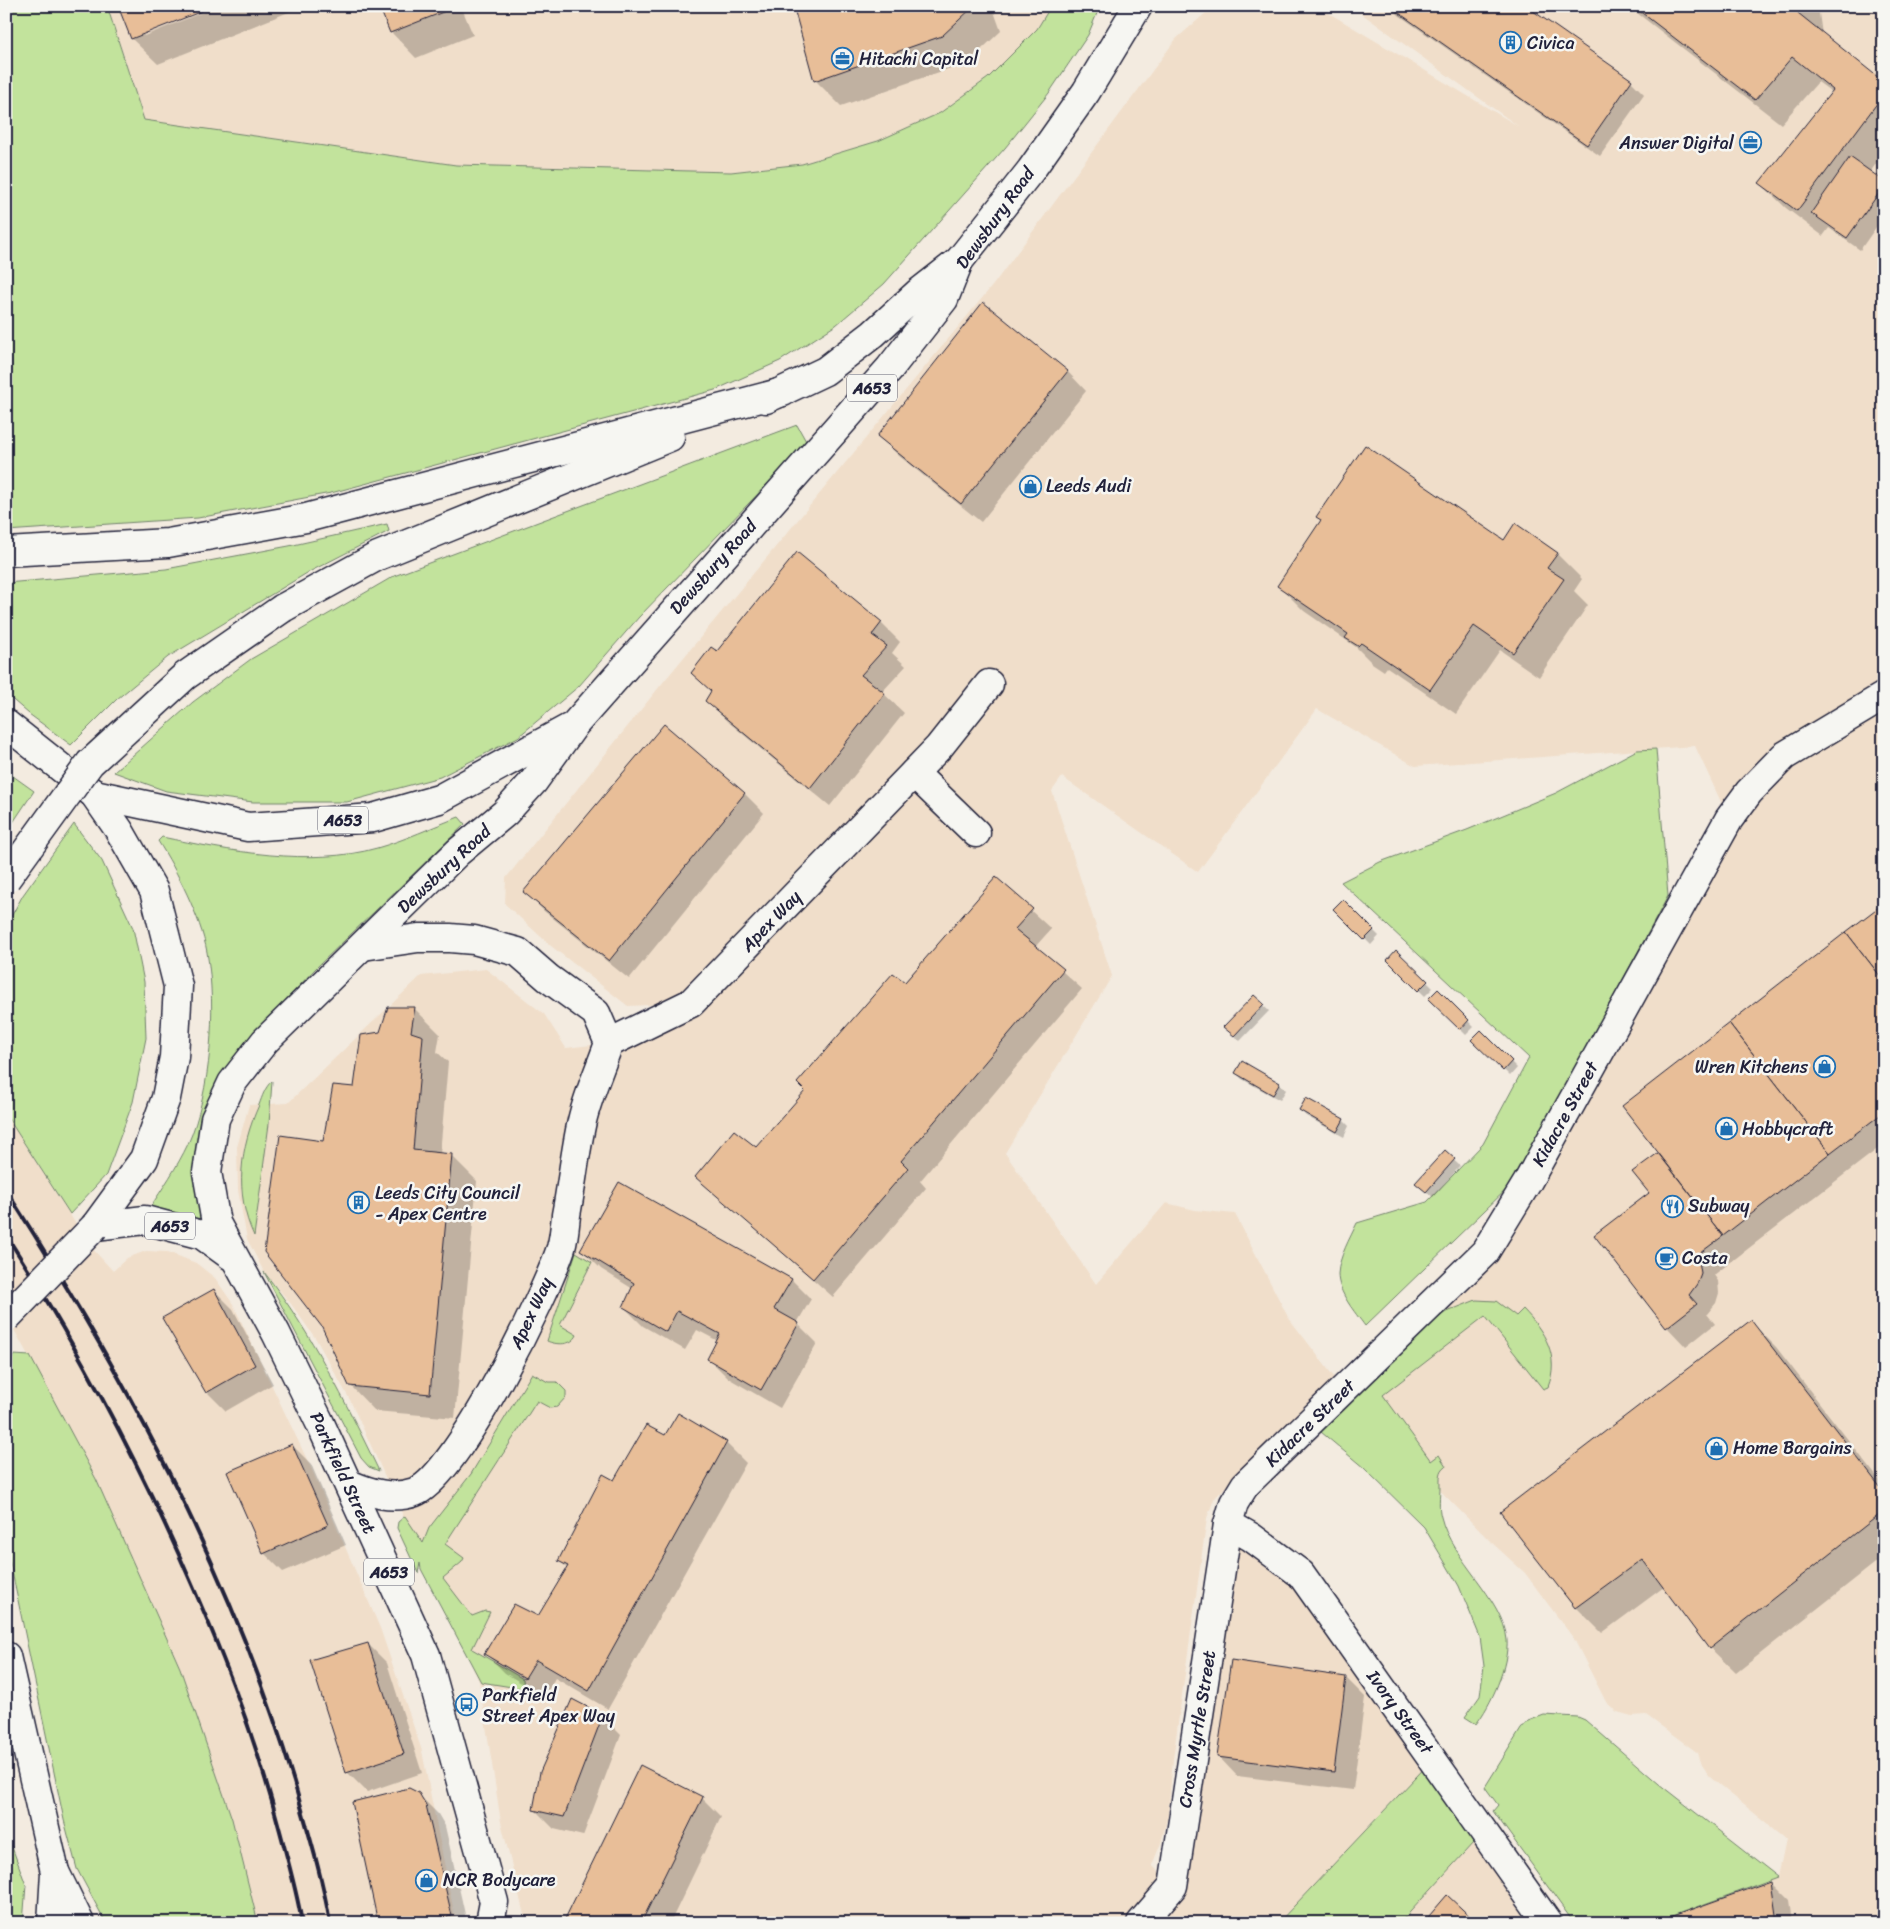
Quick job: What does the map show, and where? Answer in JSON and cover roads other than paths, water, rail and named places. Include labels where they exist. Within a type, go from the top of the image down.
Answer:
[{"type":"main road","name":"Dewsbury Road","points":[[232,1083],[265,1041],[458,852],[505,813],[534,781],[575,724],[890,368],[944,299],[959,261],[1031,170],[1086,92],[1138,6]]},
{"type":"main road","points":[[6,879],[90,763],[185,676],[283,608],[378,556],[783,392],[825,371],[873,334],[918,293],[959,261]]},
{"type":"main road","points":[[13,552],[168,543],[306,518],[783,392]]},
{"type":"main road","name":"Apex Way","points":[[349,1484],[374,1494],[397,1496],[416,1492],[433,1477],[458,1448],[485,1404],[518,1345],[561,1247],[582,1120],[609,1043],[691,1003],[939,747],[989,684]]},
{"type":"main road","name":"Kidacre Street","points":[[1228,1524],[1234,1503],[1245,1485],[1485,1252],[1532,1174],[1729,819],[1748,792],[1784,756],[1884,696]]},
{"type":"main road","name":"A653","points":[[6,724],[94,794],[119,830],[154,891],[178,986],[174,1057],[166,1098],[144,1159],[95,1226],[6,1318]]},
{"type":"main road","name":"A653","points":[[94,794],[248,827],[373,818],[439,799],[575,724]]},
{"type":"main road","points":[[914,773],[976,833]]},
{"type":"main road","points":[[363,946],[418,938],[450,938],[474,940],[518,952],[548,978],[596,1013],[609,1043]]},
{"type":"main road","name":"Parkfield Street","points":[[232,1083],[216,1119],[206,1172],[216,1223],[276,1333],[349,1484],[426,1655],[492,1913]]},
{"type":"main road","name":"A653","points":[[95,1226],[146,1220],[202,1235],[236,1259]]},
{"type":"main road","name":"Ivory Street","points":[[1228,1524],[1251,1537],[1301,1574],[1434,1759],[1548,1923]]},
{"type":"main road","name":"Cross Myrtle Street","points":[[1141,1923],[1173,1886],[1228,1524]]},
{"type":"main road","points":[[6,1656],[55,1872],[80,1923]]},
{"type":"main road","points":[[52,1923],[55,1872]]},
{"type":"railway","points":[[6,1190],[92,1330],[171,1476],[206,1550],[239,1626],[294,1782],[323,1887],[330,1923]]},
{"type":"railway","points":[[6,1235],[33,1277],[107,1408],[174,1543],[207,1619],[231,1678],[262,1769],[289,1865],[302,1923]]},
{"type":"place","name":"Civica","points":[[1511,43]]},
{"type":"place","name":"Hitachi Capital","points":[[843,59]]},
{"type":"place","name":"Answer Digital","points":[[1750,143]]},
{"type":"place","name":"Leeds Audi","points":[[1030,486]]},
{"type":"place","name":"Wren Kitchens","points":[[1824,1067]]},
{"type":"place","name":"Hobbycraft","points":[[1726,1129]]},
{"type":"place","name":"Leeds City Council - Apex Centre","points":[[359,1203]]},
{"type":"place","name":"Subway","points":[[1672,1206]]},
{"type":"place","name":"Costa","points":[[1666,1258]]},
{"type":"place","name":"Home Bargains","points":[[1717,1448]]},
{"type":"place","name":"Parkfield Street Apex Way","points":[[466,1705]]},
{"type":"place","name":"NCR Bodycare","points":[[427,1880]]}]
